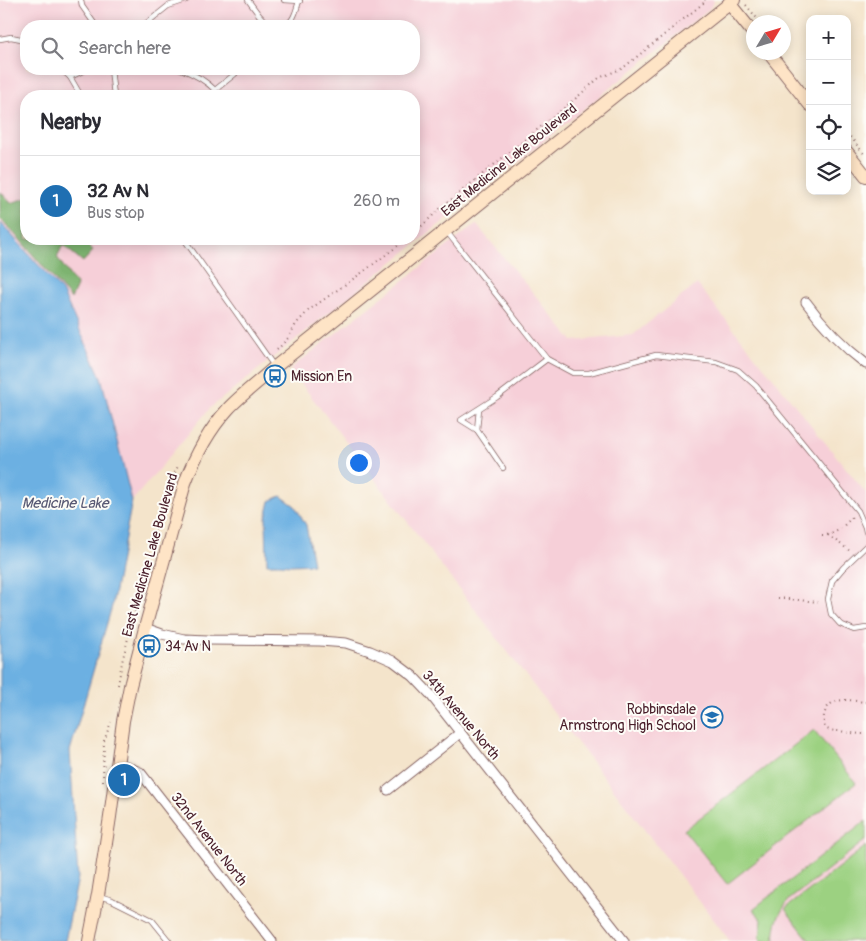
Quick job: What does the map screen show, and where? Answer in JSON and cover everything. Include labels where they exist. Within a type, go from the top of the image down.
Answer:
[{"type":"street","points":[[733,1],[746,21]]},
{"type":"street","name":"East Medicine Lake Boulevard","points":[[89,941],[118,763],[122,721],[145,628],[185,483],[192,464],[214,428],[229,408],[275,368],[733,1]]},
{"type":"street","points":[[774,60],[806,100]]},
{"type":"street","points":[[851,157],[866,176]]},
{"type":"street","points":[[806,302],[831,334],[866,364]]},
{"type":"street","name":"34th Avenue North","points":[[145,628],[184,639],[320,641],[346,644],[370,651],[393,661],[413,676],[430,694],[624,941]]},
{"type":"street","points":[[388,790],[460,733]]},
{"type":"street","name":"32nd Avenue North","points":[[118,763],[140,772],[272,941]]},
{"type":"lane","points":[[81,0],[82,6],[92,20]]},
{"type":"lane","points":[[150,20],[168,6],[186,0]]},
{"type":"lane","points":[[248,0],[264,20]]},
{"type":"lane","points":[[284,0],[300,1],[292,20]]},
{"type":"lane","points":[[0,39],[11,37],[20,39]]},
{"type":"lane","points":[[68,75],[78,90]]},
{"type":"lane","points":[[70,77],[74,75]]},
{"type":"lane","points":[[112,75],[113,90]]},
{"type":"lane","points":[[196,75],[215,90],[234,75]]},
{"type":"lane","points":[[446,230],[546,359],[573,373],[590,373],[656,355],[716,362],[738,370],[756,386],[858,511],[866,532]]},
{"type":"lane","points":[[188,245],[275,368]]},
{"type":"lane","points":[[503,468],[477,430],[461,420],[497,398],[546,359]]},
{"type":"lane","points":[[477,430],[479,409]]},
{"type":"lane","points":[[866,546],[832,581],[828,599],[831,614],[840,624],[854,630],[866,628]]},
{"type":"lane","points":[[98,895],[152,920],[169,941]]},
{"type":"path","points":[[420,227],[442,207],[599,78],[623,68],[706,0]]},
{"type":"path","points":[[733,1],[751,15]]},
{"type":"path","points":[[851,138],[866,156]]},
{"type":"path","points":[[276,351],[309,310],[398,245]]},
{"type":"path","points":[[827,535],[841,528],[858,511]]},
{"type":"path","points":[[822,534],[827,535],[855,556]]},
{"type":"path","points":[[778,598],[818,602]]},
{"type":"path","points":[[866,702],[838,700],[830,704],[824,712],[823,721],[824,728],[830,731],[866,734]]},
{"type":"shaded area","points":[[0,0],[713,0],[714,2],[709,9],[420,240],[420,90],[20,90],[20,244],[0,222]]},
{"type":"shaded area","name":"Robbinsdale Armstrong High School","points":[[476,224],[573,341],[633,335],[697,284],[866,493],[866,941],[730,941],[290,369]]},
{"type":"shaded area","points":[[21,245],[414,245],[210,408],[132,501],[101,377],[62,291]]},
{"type":"green space","points":[[0,191],[11,203],[20,200],[20,240],[0,218]]},
{"type":"green space","points":[[24,245],[63,245],[57,257],[77,286],[71,299]]},
{"type":"green space","points":[[63,245],[88,245],[93,251],[83,262]]},
{"type":"green space","points":[[814,730],[856,783],[727,884],[684,830]]},
{"type":"green space","points":[[866,821],[866,840],[790,899],[778,918],[775,929],[775,941],[761,941],[762,920],[753,909]]},
{"type":"green space","points":[[866,846],[866,941],[810,941],[785,909]]},
{"type":"water","name":"Medicine Lake","points":[[0,222],[62,291],[101,377],[132,501],[112,606],[70,751],[78,878],[65,941],[0,941]]},
{"type":"water","points":[[281,496],[295,506],[306,525],[313,564],[267,564],[266,518],[270,501]]},
{"type":"place","name":"Mission En","points":[[275,376]]},
{"type":"place","name":"34 Av N","points":[[149,646]]},
{"type":"place","name":"Robbinsdale Armstrong High School","points":[[712,717]]},
{"type":"place","name":"32 Av N","points":[[124,780]]}]
